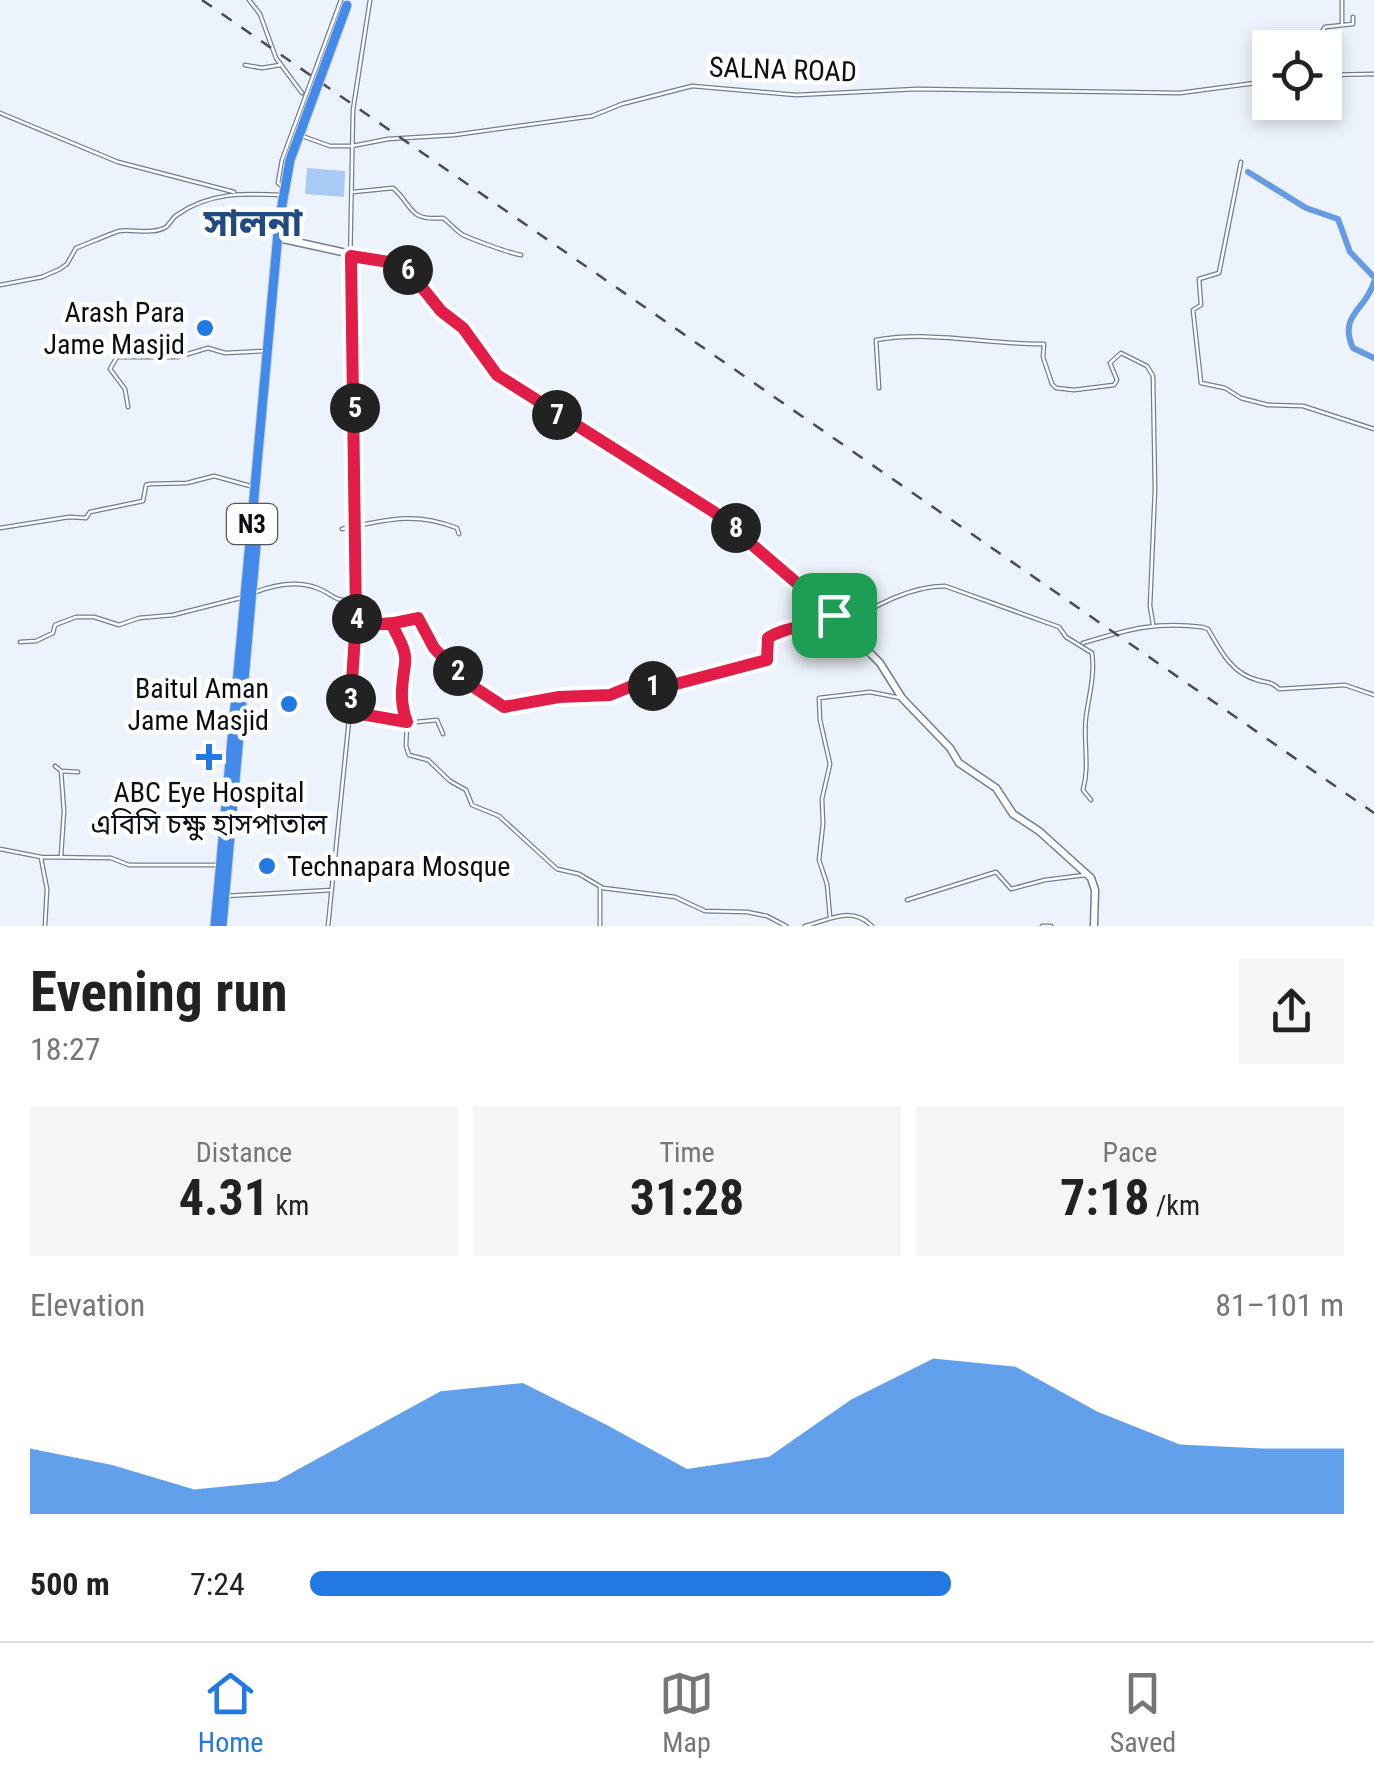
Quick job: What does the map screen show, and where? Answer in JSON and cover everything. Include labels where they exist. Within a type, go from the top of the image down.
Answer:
[{"type":"highway","name":"N3","points":[[218,926],[225,896],[255,488],[284,191],[348,2]]},
{"type":"highway","name":"N3","points":[[218,926],[283,240],[292,167],[304,129]]},
{"type":"main road","points":[[283,240],[389,262],[408,270],[441,311],[463,328],[497,375],[714,512],[846,626],[880,663],[902,698],[965,769],[996,788],[1013,814],[1039,831],[1094,884],[1094,926]]},
{"type":"street","points":[[249,0],[260,14],[281,65],[304,95]]},
{"type":"street","points":[[328,926],[357,601],[352,146],[353,110],[370,0]]},
{"type":"street","points":[[1342,0],[1342,24]]},
{"type":"street","points":[[284,191],[278,184],[282,160],[304,95],[348,2]]},
{"type":"street","points":[[1334,13],[1342,13]]},
{"type":"street","points":[[1322,30],[1325,26],[1353,24],[1353,16]]},
{"type":"street","points":[[245,65],[281,65]]},
{"type":"street","points":[[1342,75],[1374,74]]},
{"type":"street","name":"SALNA ROAD","points":[[304,129],[330,146],[352,146],[592,116],[692,86],[796,95],[917,89],[1180,93],[1252,83]]},
{"type":"street","points":[[0,113],[118,162],[236,192],[284,191]]},
{"type":"street","points":[[1242,162],[1219,273],[1199,279],[1201,305],[1193,310],[1200,383],[1268,405],[1303,406],[1374,429]]},
{"type":"street","points":[[352,192],[396,190],[408,210],[422,218],[446,220],[460,234],[521,255]]},
{"type":"street","points":[[0,285],[42,278],[68,264],[76,248],[104,240],[116,231],[141,232],[166,226],[193,206],[236,192]]},
{"type":"street","points":[[879,388],[876,340],[910,336],[980,338],[1006,345],[1044,344],[1052,384],[1060,389],[1114,385],[1110,363],[1122,352],[1147,366],[1153,376],[1152,624]]},
{"type":"street","points":[[128,407],[126,389],[110,368],[116,358],[178,357],[208,348],[226,353],[268,351]]},
{"type":"street","points":[[0,528],[69,516],[86,518],[90,512],[144,500],[146,485],[150,484],[187,483],[214,476],[255,488]]},
{"type":"street","points":[[342,529],[393,518],[425,518],[457,528],[459,534]]},
{"type":"street","points":[[20,642],[53,633],[55,626],[76,618],[119,625],[140,618],[173,615],[277,585],[302,584],[322,590],[337,601],[357,601]]},
{"type":"street","points":[[846,626],[876,606],[935,586],[946,586],[1057,626],[1066,638],[1092,652],[1093,694],[1086,721],[1088,763],[1083,790],[1092,800]]},
{"type":"street","points":[[356,619],[364,624],[392,624],[418,618],[434,648],[466,682],[504,707],[559,697],[610,695],[626,687],[676,684],[767,660],[768,638],[774,633],[817,625],[834,615]]},
{"type":"street","points":[[392,624],[403,644],[401,699],[409,756],[428,760],[466,790],[472,805],[500,816],[557,869],[579,874],[600,886],[675,897],[705,912],[738,911],[772,918],[786,926]]},
{"type":"street","points":[[1080,644],[1152,624],[1208,629],[1231,667],[1257,680],[1272,682],[1279,689],[1344,686],[1374,695]]},
{"type":"street","points":[[830,918],[819,860],[822,799],[830,764],[818,698],[870,692],[902,698]]},
{"type":"street","points":[[350,712],[407,722],[438,720],[443,734]]},
{"type":"street","points":[[54,766],[61,771],[78,772]]},
{"type":"street","points":[[60,857],[64,811],[61,771]]},
{"type":"street","points":[[0,849],[41,857],[111,858],[129,866],[221,865]]},
{"type":"street","points":[[41,857],[47,894],[45,926]]},
{"type":"street","points":[[44,872],[52,872]]},
{"type":"street","points":[[908,900],[996,872],[1011,889],[1085,875]]},
{"type":"street","points":[[600,886],[600,926]]},
{"type":"street","points":[[225,896],[333,890]]},
{"type":"street","points":[[805,926],[844,913],[872,926]]},
{"type":"street","points":[[768,926],[772,918]]},
{"type":"street","points":[[1042,926],[1051,926]]},
{"type":"shaded area","points":[[307,168],[345,171],[344,197],[305,194]]},
{"type":"waterway","points":[[1248,172],[1306,208],[1338,219],[1350,252],[1374,277]]},
{"type":"waterway","points":[[1374,282],[1349,328],[1353,348],[1374,358]]},
{"type":"railway","points":[[202,0],[1374,813]]},
{"type":"place","name":"Arash Para Jame Masjid","points":[[205,328]]},
{"type":"place","name":"Baitul Aman Jame Masjid","points":[[289,704]]},
{"type":"place","name":"ABC Eye Hospital এবিসি চক্ষু হাসপাতাল","points":[[209,757]]},
{"type":"place","name":"Technapara Mosque","points":[[267,866]]},
{"type":"district","name":"সালনা","points":[[253,223]]},
{"type":"route","points":[[834,615],[714,512],[497,375],[463,328],[441,311],[408,270],[389,262],[351,256],[356,619],[364,624],[387,624],[392,624],[403,644],[401,699],[407,722],[350,712],[356,619],[364,624],[392,624],[418,618],[434,648],[466,682],[504,707],[559,697],[610,695],[632,686],[676,684],[767,660],[768,638],[774,633],[817,625],[834,615]]}]
